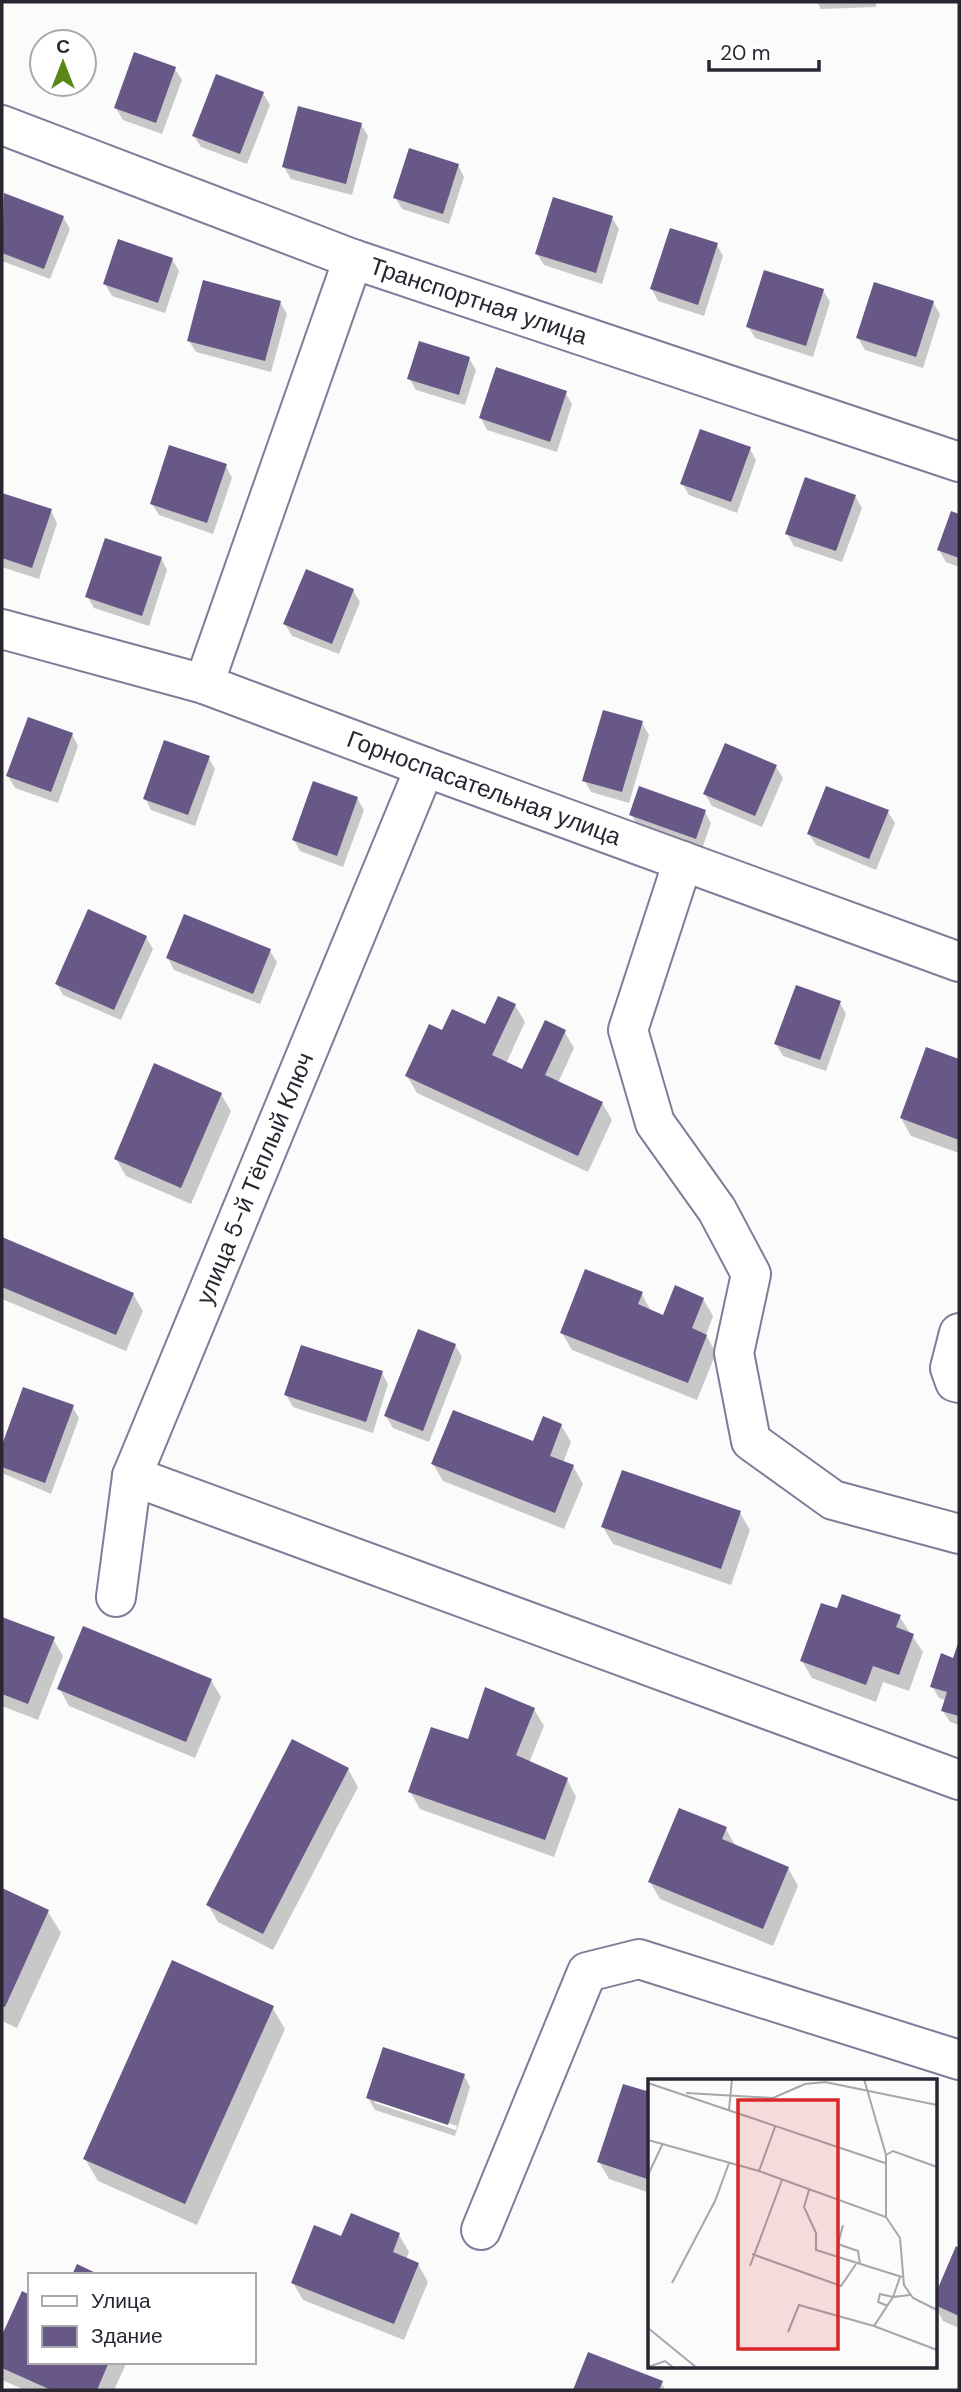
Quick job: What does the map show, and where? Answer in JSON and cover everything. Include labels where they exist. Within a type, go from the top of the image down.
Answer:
[{"type":"street","name":"Транспортная улица","points":[[2,125],[353,259],[959,462]]},
{"type":"street","points":[[204,684],[353,259]]},
{"type":"street","name":"Горноспасательная улица","points":[[2,629],[204,684],[959,961]]},
{"type":"street","name":"улица 5-й Тёплый Ключ","points":[[116,1597],[132,1476],[425,767]]},
{"type":"street","points":[[683,861],[628,1030],[654,1123],[717,1210],[751,1274],[734,1353],[751,1441],[834,1500],[959,1534]]},
{"type":"street","points":[[959,1333],[950,1368],[959,1383]]},
{"type":"street","points":[[132,1476],[959,1780]]},
{"type":"street","points":[[481,2230],[587,1972],[639,1959],[959,2060]]},
{"type":"building","points":[[134,52],[176,67],[156,123],[114,108]]},
{"type":"building","points":[[216,74],[264,92],[240,154],[192,136]]},
{"type":"building","points":[[298,106],[362,123],[346,184],[282,167]]},
{"type":"building","points":[[409,148],[459,164],[443,214],[393,198]]},
{"type":"building","points":[[4,193],[64,216],[44,269],[2,253]]},
{"type":"building","points":[[553,197],[613,216],[596,273],[535,254]]},
{"type":"building","points":[[670,228],[718,243],[698,305],[650,289]]},
{"type":"building","points":[[118,239],[173,258],[158,303],[103,284]]},
{"type":"building","points":[[764,270],[824,289],[806,346],[746,327]]},
{"type":"building","points":[[203,280],[281,301],[265,361],[187,341]]},
{"type":"building","points":[[874,282],[934,301],[916,357],[856,338]]},
{"type":"building","points":[[419,341],[470,357],[459,395],[407,379]]},
{"type":"building","points":[[496,367],[567,391],[550,442],[479,418]]},
{"type":"building","points":[[700,429],[751,447],[731,502],[680,484]]},
{"type":"building","points":[[169,445],[227,464],[207,523],[150,504]]},
{"type":"building","points":[[805,477],[856,495],[836,551],[785,534]]},
{"type":"building","points":[[2,493],[52,509],[32,568],[2,558]]},
{"type":"building","points":[[951,511],[959,514],[959,558],[937,550]]},
{"type":"building","points":[[105,538],[162,557],[142,616],[85,597]]},
{"type":"building","points":[[306,569],[354,589],[332,644],[283,624]]},
{"type":"building","points":[[603,710],[643,721],[622,792],[582,781]]},
{"type":"building","points":[[28,717],[73,733],[51,792],[6,776]]},
{"type":"building","points":[[164,740],[210,756],[188,815],[143,799]]},
{"type":"building","points":[[725,743],[777,765],[755,816],[703,794]]},
{"type":"building","points":[[313,781],[358,797],[337,856],[292,840]]},
{"type":"building","points":[[639,786],[706,810],[696,839],[629,815]]},
{"type":"building","points":[[826,786],[889,810],[869,859],[807,834]]},
{"type":"building","points":[[88,909],[147,936],[114,1010],[55,984]]},
{"type":"building","points":[[184,914],[271,949],[253,994],[166,958]]},
{"type":"building","points":[[796,985],[841,1001],[820,1060],[774,1044]]},
{"type":"building","points":[[498,996],[516,1004],[492,1055],[522,1069],[545,1020],[566,1030],[545,1075],[603,1102],[578,1156],[405,1076],[429,1024],[442,1030],[452,1009],[485,1024]]},
{"type":"building","points":[[926,1047],[959,1059],[959,1140],[900,1118]]},
{"type":"building","points":[[154,1063],[222,1093],[181,1188],[114,1159]]},
{"type":"building","points":[[2,1237],[134,1293],[116,1335],[2,1287]]},
{"type":"building","points":[[585,1269],[643,1292],[638,1304],[663,1315],[675,1285],[704,1298],[692,1328],[707,1335],[688,1383],[560,1333]]},
{"type":"building","points":[[418,1329],[456,1344],[423,1431],[384,1416]]},
{"type":"building","points":[[301,1345],[383,1371],[366,1422],[284,1395]]},
{"type":"building","points":[[23,1387],[74,1405],[45,1483],[2,1467],[2,1445]]},
{"type":"building","points":[[453,1410],[533,1441],[543,1416],[562,1424],[550,1456],[574,1465],[555,1513],[431,1464]]},
{"type":"building","points":[[622,1470],[741,1511],[721,1569],[601,1527]]},
{"type":"building","points":[[842,1594],[901,1615],[896,1627],[914,1634],[899,1675],[873,1666],[866,1685],[800,1661],[821,1603],[837,1608]]},
{"type":"building","points":[[2,1617],[55,1637],[28,1704],[2,1694]]},
{"type":"building","points":[[83,1626],[212,1679],[186,1742],[57,1689]]},
{"type":"building","points":[[959,1640],[959,1716],[941,1711],[947,1692],[930,1687],[941,1653],[953,1658]]},
{"type":"building","points":[[485,1687],[535,1708],[516,1755],[568,1778],[545,1840],[408,1792],[431,1727],[468,1739]]},
{"type":"building","points":[[292,1739],[349,1768],[263,1934],[206,1905]]},
{"type":"building","points":[[679,1808],[727,1827],[722,1839],[789,1867],[763,1929],[648,1882]]},
{"type":"building","points":[[2,1888],[49,1910],[5,2007],[2,2006]]},
{"type":"building","points":[[172,1960],[274,2006],[185,2204],[83,2159]]},
{"type":"building","points":[[383,2047],[465,2074],[448,2125],[366,2098]]},
{"type":"building","points":[[623,2084],[648,2091],[648,2179],[597,2162]]},
{"type":"building","points":[[351,2213],[400,2233],[393,2252],[419,2263],[394,2324],[291,2283],[314,2225],[341,2236]]},
{"type":"building","points":[[956,2246],[959,2248],[959,2316],[936,2305],[936,2293]]},
{"type":"building","points":[[77,2264],[96,2273],[73,2273]]},
{"type":"building","points":[[22,2291],[28,2294],[28,2364],[108,2364],[97,2390],[51,2390],[2,2368],[2,2335]]},
{"type":"building","points":[[588,2352],[663,2381],[659,2390],[573,2390]]}]
